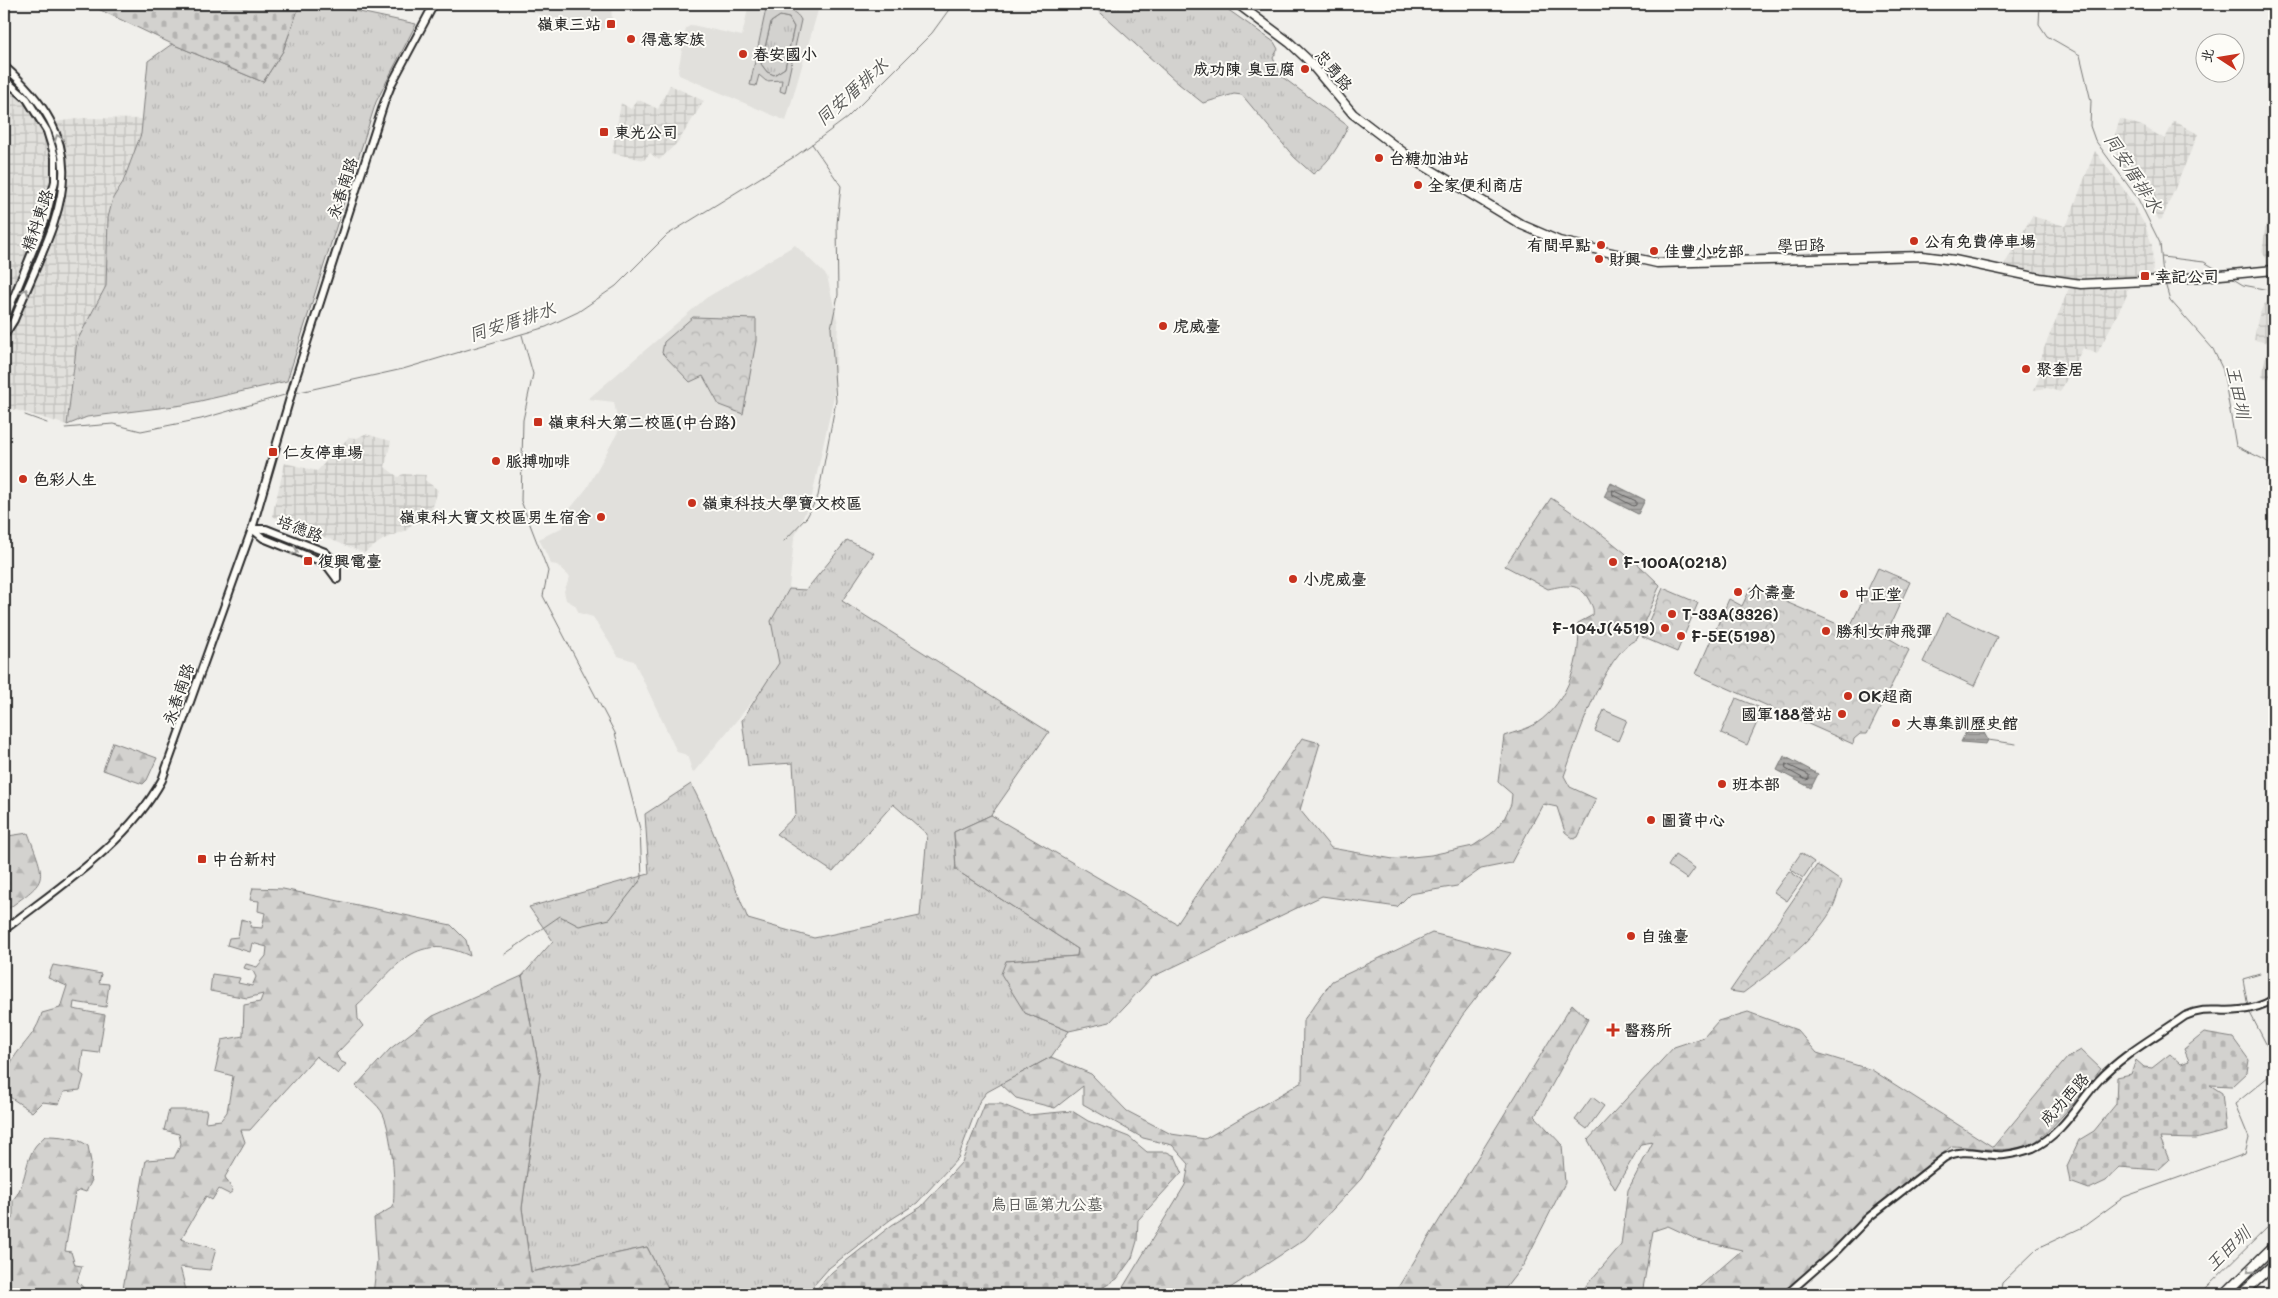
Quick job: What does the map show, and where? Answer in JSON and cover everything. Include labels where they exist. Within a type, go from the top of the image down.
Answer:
[{"type":"highway","points":[[2225,1294],[2274,1246]]},
{"type":"highway","points":[[2242,1294],[2274,1264]]},
{"type":"main road","name":"忠勇路","points":[[1238,4],[1290,42],[1307,59],[1353,114],[1408,156]]},
{"type":"main road","name":"學田路","points":[[1408,156],[1537,232],[1581,248],[1657,262],[1894,255],[1954,260],[2040,278],[2081,284],[2217,276],[2274,270]]},
{"type":"street","name":"永春南路","points":[[4,930],[98,855],[130,826],[149,803],[165,772],[252,529],[293,387],[384,103],[392,83],[434,4]]},
{"type":"street","name":"精科東路","points":[[4,66],[34,96],[48,116],[61,146],[65,177],[59,208],[14,320],[4,336]]},
{"type":"street","name":"精科東路","points":[[4,79],[27,99],[47,131],[55,157],[55,175],[46,218],[4,322]]},
{"type":"street","name":"培德路","points":[[252,529],[266,529],[325,552],[337,564],[337,579],[325,563],[263,538],[252,529]]},
{"type":"street","name":"成功西路","points":[[1788,1294],[1836,1251],[1869,1217],[1952,1153],[2003,1155],[2032,1148],[2056,1131],[2100,1079],[2113,1067],[2185,1016],[2194,1012],[2213,1009],[2240,1010],[2263,1005],[2274,999]]},
{"type":"shaded area","points":[[506,4],[611,4],[612,21],[600,32]]},
{"type":"shaded area","name":"春安國小","points":[[749,4],[805,4],[819,7],[786,121],[679,75],[678,71],[686,28],[692,25],[742,36]]},
{"type":"shaded area","points":[[4,76],[32,101],[48,123],[84,118],[143,119],[141,134],[128,170],[113,198],[108,218],[106,286],[77,341],[67,425],[9,408],[4,388]]},
{"type":"shaded area","points":[[670,85],[704,101],[678,142],[659,160],[650,153],[644,160],[612,153],[621,103],[631,109],[637,99],[658,109]]},
{"type":"shaded area","points":[[2120,119],[2142,126],[2165,139],[2174,121],[2198,134],[2162,219],[2159,220],[2118,161],[2113,141]]},
{"type":"shaded area","points":[[2095,151],[2123,188],[2145,225],[2152,245],[2153,277],[2104,283],[2003,267],[2032,216],[2065,226]]},
{"type":"shaded area","points":[[2274,169],[2274,268],[2270,268],[2266,267],[2266,258],[2262,252]]},
{"type":"shaded area","name":"嶺東科技大學寶文校區","points":[[795,245],[827,276],[838,324],[834,396],[812,496],[794,539],[781,667],[693,773],[687,755],[677,752],[634,661],[618,656],[593,617],[579,613],[575,605],[566,600],[564,591],[570,577],[557,565],[551,564],[539,539],[563,527],[569,510],[587,488],[619,430],[614,402],[588,399],[706,298]]},
{"type":"shaded area","points":[[2069,288],[2127,289],[2127,295],[2097,354],[2083,348],[2060,392],[2047,388],[2034,390],[2044,366],[2038,363]]},
{"type":"shaded area","points":[[2273,295],[2274,379],[2262,377],[2268,343],[2254,340],[2258,318],[2263,306]]},
{"type":"shaded area","points":[[365,434],[391,441],[385,467],[398,477],[403,474],[426,475],[425,480],[438,490],[430,516],[424,523],[412,524],[407,530],[384,539],[364,553],[272,516],[285,463],[317,471],[349,437],[357,438]]},
{"type":"green space","points":[[88,4],[300,4],[283,51],[263,82],[172,44]]},
{"type":"green space","points":[[300,4],[322,4],[416,24],[376,102],[287,381],[183,405],[87,417],[67,425],[77,341],[106,286],[108,218],[113,198],[123,182],[141,134],[148,61],[172,44],[263,82],[283,51]]},
{"type":"green space","points":[[767,4],[775,4],[773,11],[785,9],[793,11],[801,20],[785,93],[780,91],[782,80],[766,81],[759,75],[756,86],[750,85]],"holes":[[[780,16],[789,18],[794,27],[785,68],[774,75],[767,72],[761,64],[771,22]]]},
{"type":"green space","points":[[1091,4],[1220,4],[1274,42],[1278,49],[1273,58],[1281,76],[1348,126],[1342,139],[1334,152],[1313,174],[1294,157],[1242,95],[1234,94],[1203,103],[1179,84]]},
{"type":"green space","points":[[780,16],[789,18],[794,27],[785,68],[774,75],[767,72],[761,64],[771,22]]},
{"type":"green space","points":[[693,317],[756,319],[756,341],[743,414],[719,405],[703,376],[690,382],[662,353],[664,342]]},
{"type":"green space","points":[[1551,498],[1608,539],[1660,585],[1637,639],[1625,648],[1613,662],[1602,680],[1584,721],[1564,776],[1570,787],[1596,799],[1578,837],[1574,839],[1565,832],[1557,807],[1543,804],[1511,863],[1481,869],[1457,886],[1410,894],[1397,907],[1322,896],[1152,977],[1110,1022],[1069,1031],[1025,1013],[1001,974],[1006,961],[1077,956],[1078,949],[956,870],[954,832],[991,815],[1177,924],[1302,738],[1320,743],[1300,810],[1331,848],[1393,859],[1431,855],[1473,846],[1491,834],[1504,819],[1511,804],[1512,794],[1498,782],[1504,736],[1526,729],[1537,723],[1557,703],[1571,678],[1575,664],[1578,650],[1578,623],[1593,615],[1593,609],[1589,600],[1581,590],[1572,586],[1548,589],[1505,566]]},
{"type":"green space","points":[[847,540],[874,553],[842,601],[1049,732],[991,815],[954,832],[956,870],[1078,949],[1077,956],[1006,961],[1025,1013],[1069,1031],[1051,1057],[987,1092],[979,1102],[958,1158],[917,1203],[890,1220],[829,1268],[806,1294],[671,1294],[647,1247],[531,1272],[522,1208],[540,1074],[522,976],[553,941],[529,907],[649,874],[645,814],[691,784],[704,810],[748,919],[814,938],[920,916],[927,834],[893,804],[833,872],[776,834],[796,815],[793,763],[748,766],[742,720],[779,663],[771,621],[789,589],[806,590]]},
{"type":"green space","points":[[1878,568],[1910,582],[1885,636],[1909,650],[1867,734],[1860,734],[1854,739],[1853,744],[1696,674],[1729,599],[1742,606],[1751,587],[1849,629]]},
{"type":"green space","points":[[1663,588],[1698,603],[1677,652],[1642,637]]},
{"type":"green space","points":[[1946,613],[1997,637],[1974,686],[1923,662]]},
{"type":"green space","points":[[1736,698],[1763,709],[1747,745],[1721,733]]},
{"type":"green space","points":[[1604,710],[1627,720],[1618,741],[1595,731]]},
{"type":"green space","points":[[113,742],[157,758],[147,780],[143,784],[103,770]]},
{"type":"green space","points":[[28,833],[39,863],[40,880],[29,893],[4,912],[4,845],[8,836]]},
{"type":"green space","points":[[1801,853],[1814,862],[1803,878],[1790,869]]},
{"type":"green space","points":[[1675,855],[1695,868],[1687,879],[1668,866]]},
{"type":"green space","points":[[1817,865],[1842,882],[1833,908],[1823,923],[1791,956],[1743,993],[1730,991]]},
{"type":"green space","points":[[1789,871],[1802,880],[1787,901],[1774,892]]},
{"type":"green space","points":[[253,888],[283,889],[451,925],[466,940],[470,956],[450,949],[433,948],[419,951],[406,958],[357,1005],[358,1019],[363,1026],[336,1054],[340,1061],[346,1064],[338,1074],[316,1056],[250,1130],[241,1130],[245,1142],[225,1177],[233,1191],[229,1194],[219,1189],[212,1200],[206,1196],[181,1239],[216,1249],[210,1270],[180,1267],[187,1294],[122,1294],[146,1160],[174,1158],[181,1144],[179,1134],[164,1130],[169,1110],[207,1110],[205,1122],[221,1120],[227,1112],[233,1076],[215,1071],[222,1040],[243,1036],[244,1005],[260,1002],[263,994],[247,998],[210,991],[212,974],[240,978],[238,983],[252,986],[256,977],[253,971],[244,968],[246,964],[257,967],[266,956],[267,947],[252,943],[250,952],[227,945],[229,938],[238,937],[241,919],[251,922],[250,927],[262,928],[265,913],[258,911],[259,901],[250,900]]},
{"type":"green space","points":[[1432,933],[1511,953],[1462,1016],[1361,1179],[1305,1239],[1221,1294],[1119,1294],[1185,1185],[1189,1164],[1172,1145],[1143,1138],[1083,1104],[1083,1086],[1055,1108],[1016,1098],[1001,1084],[1051,1057],[1091,1074],[1127,1111],[1171,1134],[1205,1139],[1302,1082],[1303,1021],[1332,981]]},
{"type":"green space","points":[[53,965],[101,974],[99,983],[109,984],[106,1007],[74,1002],[73,1009],[105,1015],[99,1053],[83,1051],[80,1073],[84,1076],[80,1090],[64,1092],[59,1104],[42,1102],[32,1112],[4,1093],[5,1079],[14,1058],[32,1034],[42,1013],[60,1008],[67,986],[48,978]]},
{"type":"green space","points":[[522,976],[540,1074],[522,1208],[531,1272],[647,1247],[671,1294],[373,1294],[377,1261],[374,1218],[393,1207],[393,1160],[389,1134],[381,1110],[356,1086],[390,1049],[433,1016]]},
{"type":"green space","points":[[1572,1004],[1588,1019],[1535,1116],[1562,1145],[1565,1183],[1524,1264],[1501,1294],[1394,1294]]},
{"type":"green space","points":[[1748,1012],[1797,1030],[1817,1053],[1872,1070],[1993,1147],[2067,1058],[2081,1050],[2101,1069],[2056,1123],[2029,1145],[2001,1150],[1952,1146],[1862,1217],[1831,1255],[1784,1294],[1691,1294],[1742,1250],[1698,1240],[1668,1226],[1653,1231],[1642,1294],[1579,1294],[1621,1245],[1628,1190],[1653,1142],[1641,1144],[1615,1189],[1588,1140],[1674,1047],[1704,1037],[1718,1021]]},
{"type":"green space","points":[[2204,1033],[2233,1038],[2249,1060],[2247,1072],[2232,1086],[2210,1085],[2222,1093],[2226,1131],[2196,1139],[2160,1138],[2169,1160],[2158,1170],[2119,1167],[2106,1181],[2089,1189],[2070,1182],[2067,1166],[2079,1140],[2094,1131],[2116,1104],[2117,1077],[2131,1074],[2136,1060],[2144,1067],[2152,1068],[2170,1054],[2181,1064],[2189,1061],[2184,1049]]},
{"type":"green space","points":[[1592,1097],[1604,1106],[1587,1129],[1575,1120]]},
{"type":"green space","name":"烏日區第九公墓","points":[[985,1104],[1001,1104],[1028,1115],[1072,1111],[1088,1121],[1129,1137],[1147,1152],[1167,1152],[1175,1156],[1182,1172],[1138,1220],[1137,1241],[1132,1258],[1117,1279],[1092,1294],[812,1294],[832,1272],[892,1225],[921,1207],[962,1162]]},
{"type":"green space","points":[[45,1136],[73,1139],[88,1146],[91,1162],[89,1177],[92,1180],[86,1192],[80,1190],[75,1193],[65,1251],[71,1252],[75,1265],[82,1266],[77,1281],[89,1294],[4,1294],[4,1221],[13,1219],[13,1200],[23,1181],[28,1161],[36,1145]]},
{"type":"water","points":[[1611,483],[1645,500],[1638,514],[1604,497]]},
{"type":"water","points":[[1983,731],[1988,740],[1986,744],[1961,742],[1966,732]]},
{"type":"water","points":[[1784,756],[1818,774],[1811,788],[1777,770]]},
{"type":"waterway","name":"同安厝排水","points":[[295,393],[403,369],[546,327],[578,312],[616,286],[667,235],[797,155],[847,118],[932,33],[953,4]]},
{"type":"waterway","name":"同安厝排水","points":[[2040,4],[2039,24],[2047,36],[2080,55],[2091,101],[2090,126],[2095,140],[2138,199],[2160,243],[2163,276]]},
{"type":"waterway","points":[[784,541],[807,517],[818,496],[836,401],[831,328],[838,295],[837,224],[841,186],[812,144]]},
{"type":"waterway","name":"同安厝排水","points":[[2162,257],[2204,262],[2220,271]]},
{"type":"waterway","name":"同安厝排水","points":[[2230,277],[2243,285],[2274,291]]},
{"type":"waterway","name":"王田圳","points":[[2165,283],[2170,300],[2213,349],[2223,370],[2236,446],[2265,460],[2274,469]]},
{"type":"waterway","points":[[505,954],[560,916],[579,926],[610,919],[642,878],[640,829],[615,733],[543,596],[548,571],[521,501],[523,420],[533,374],[522,335]]},
{"type":"waterway","name":"同安厝排水","points":[[65,428],[113,424],[141,431],[201,419],[288,394]]},
{"type":"waterway","name":"同安厝排水","points":[[25,415],[47,423]]},
{"type":"waterway","points":[[1988,740],[2016,744]]},
{"type":"waterway","points":[[2248,1007],[2243,979],[2260,974]]},
{"type":"waterway","points":[[2249,1011],[2274,1059]]},
{"type":"waterway","points":[[2000,1294],[2002,1283],[2038,1248],[2083,1227],[2124,1197],[2245,1154],[2249,1138],[2235,1104],[2274,1072]]},
{"type":"waterway","name":"王田圳","points":[[2200,1294],[2274,1221]]},
{"type":"place","name":"嶺東三站","points":[[611,24]]},
{"type":"place","name":"得意家族","points":[[631,39]]},
{"type":"place","name":"春安國小","points":[[743,54]]},
{"type":"place","name":"成功陳 臭豆腐","points":[[1305,69]]},
{"type":"place","name":"東光公司","points":[[604,132]]},
{"type":"place","name":"台糖加油站","points":[[1379,158]]},
{"type":"place","name":"全家便利商店","points":[[1418,185]]},
{"type":"place","name":"公有免費停車場","points":[[1914,241]]},
{"type":"place","name":"有間早點","points":[[1601,245]]},
{"type":"place","name":"佳豐小吃部","points":[[1654,251]]},
{"type":"place","name":"財興","points":[[1599,259]]},
{"type":"place","name":"幸記公司","points":[[2145,276]]},
{"type":"place","name":"虎威臺","points":[[1163,326]]},
{"type":"place","name":"聚奎居","points":[[2026,369]]},
{"type":"place","name":"嶺東科大第二校區(中台路)","points":[[538,422]]},
{"type":"place","name":"仁友停車場","points":[[273,452]]},
{"type":"place","name":"脈搏咖啡","points":[[496,461]]},
{"type":"place","name":"色彩人生","points":[[23,479]]},
{"type":"place","name":"嶺東科技大學寶文校區","points":[[692,503]]},
{"type":"place","name":"嶺東科大寶文校區男生宿舍","points":[[601,517]]},
{"type":"place","name":"復興電臺","points":[[308,561]]},
{"type":"place","name":"F-100A(0218)","points":[[1613,562]]},
{"type":"place","name":"小虎威臺","points":[[1293,579]]},
{"type":"place","name":"介壽臺","points":[[1738,592]]},
{"type":"place","name":"中正堂","points":[[1844,594]]},
{"type":"place","name":"T-33A(3326)","points":[[1672,614]]},
{"type":"place","name":"F-104J(4519)","points":[[1665,628]]},
{"type":"place","name":"勝利女神飛彈","points":[[1826,631]]},
{"type":"place","name":"F-5E(5198)","points":[[1681,636]]},
{"type":"place","name":"OK超商","points":[[1848,696]]},
{"type":"place","name":"國軍188營站","points":[[1842,714]]},
{"type":"place","name":"大專集訓歷史館","points":[[1896,723]]},
{"type":"place","name":"班本部","points":[[1722,784]]},
{"type":"place","name":"圖資中心","points":[[1651,820]]},
{"type":"place","name":"中台新村","points":[[202,859]]},
{"type":"place","name":"自強臺","points":[[1631,936]]},
{"type":"place","name":"醫務所","points":[[1613,1030]]}]
